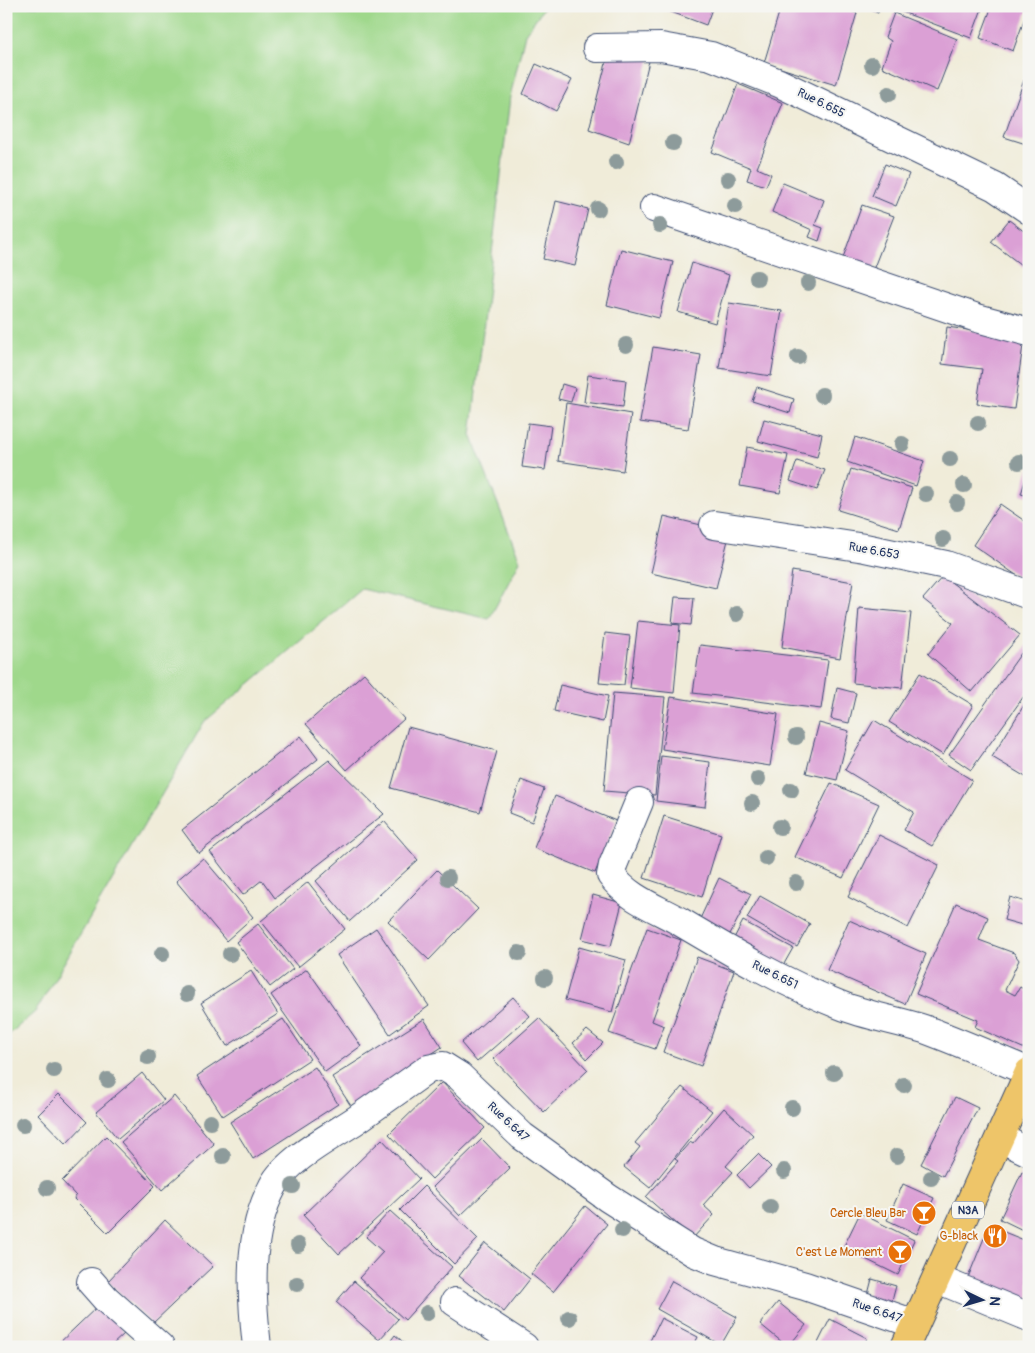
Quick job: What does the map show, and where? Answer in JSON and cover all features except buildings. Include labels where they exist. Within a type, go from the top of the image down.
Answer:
[{"type":"highway","name":"N3A","points":[[910,1335],[1029,1072]]},
{"type":"street","name":"Rue 6.655","points":[[597,48],[661,47],[711,56],[779,83],[995,187],[1029,210]]},
{"type":"street","points":[[654,208],[977,318],[1029,332]]},
{"type":"street","name":"Rue 6.653","points":[[714,525],[865,548],[946,564],[1029,595]]},
{"type":"street","name":"Rue 6.651","points":[[640,802],[613,866],[611,875],[618,886],[648,906],[754,965],[841,1006],[930,1032],[1029,1072]]},
{"type":"street","name":"Rue 6.647","points":[[257,1347],[252,1302],[253,1261],[261,1213],[273,1184],[293,1163],[328,1138],[428,1069],[443,1066],[459,1076],[522,1136],[608,1198],[693,1252],[715,1261],[805,1286],[910,1335]]},
{"type":"street","points":[[1000,1138],[1029,1152]]},
{"type":"street","points":[[936,1279],[1029,1317]]},
{"type":"street","points":[[91,1282],[106,1299],[160,1347]]},
{"type":"street","points":[[455,1302],[524,1347]]},
{"type":"green space","points":[[6,6],[545,6],[525,34],[510,97],[471,435],[520,561],[489,619],[362,589],[204,722],[36,1011],[6,1037]]},
{"type":"place","name":"Cercle Bleu Bar","points":[[924,1213]]},
{"type":"place","name":"G-black","points":[[995,1236]]},
{"type":"place","name":"C'est Le Moment","points":[[900,1252]]}]
